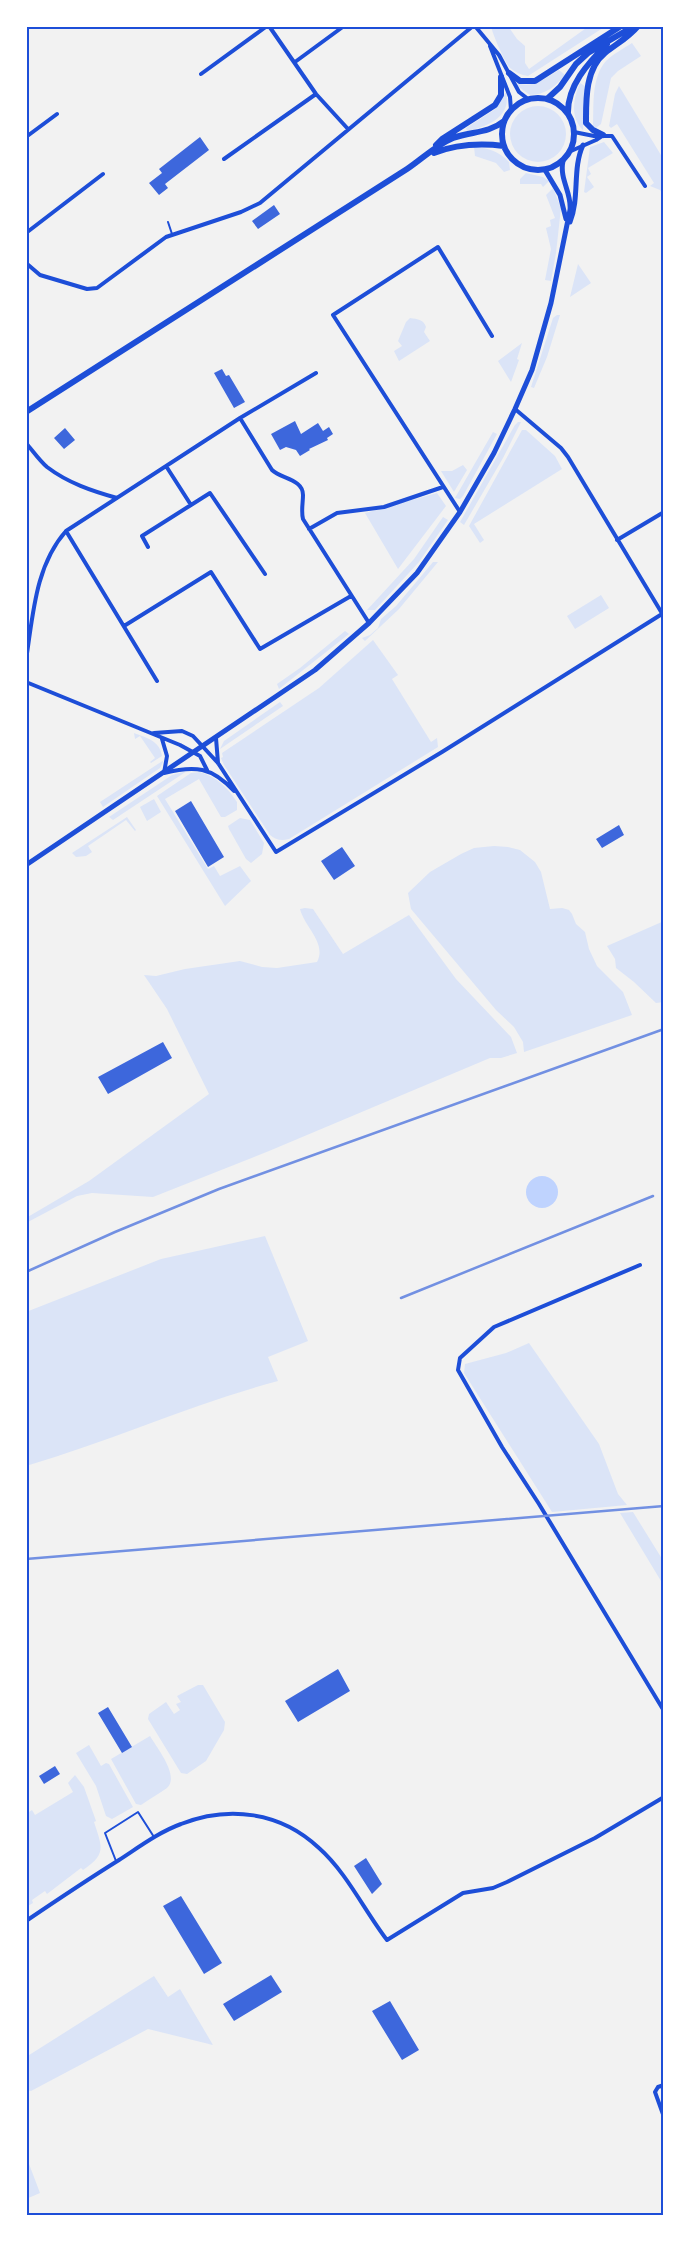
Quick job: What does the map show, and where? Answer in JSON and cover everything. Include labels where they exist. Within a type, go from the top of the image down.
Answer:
[{"type":"main road","points":[[509,73],[520,81],[535,81],[621,26]]},
{"type":"main road","points":[[568,114],[561,106],[547,99],[528,99],[511,110],[504,121],[502,131],[504,146],[509,156],[520,166],[532,170],[545,170],[562,161],[570,151],[574,132],[568,114],[569,99],[573,89],[591,60],[608,43],[634,26]]},
{"type":"main road","points":[[603,135],[593,130],[586,123],[587,96],[591,74],[604,54],[629,37],[638,26]]},
{"type":"main road","points":[[547,99],[560,87],[582,58],[596,47],[608,43]]},
{"type":"main road","points":[[426,157],[442,139],[495,105],[502,95],[501,76]]},
{"type":"main road","points":[[26,412],[426,157],[441,144],[453,138],[491,130],[504,121]]},
{"type":"main road","points":[[426,157],[460,145],[504,146]]},
{"type":"street","points":[[201,74],[268,26],[296,62],[316,94],[348,130]]},
{"type":"street","points":[[296,62],[344,26]]},
{"type":"street","points":[[27,266],[40,275],[92,289],[101,286],[152,245],[172,234],[251,208],[474,26],[499,55],[518,92],[528,99]]},
{"type":"street","points":[[490,44],[510,97],[511,110]]},
{"type":"street","points":[[224,158],[316,94]]},
{"type":"street","points":[[26,137],[57,114]]},
{"type":"street","points":[[574,132],[594,136],[612,136],[644,186]]},
{"type":"street","points":[[570,151],[603,135]]},
{"type":"street","points":[[566,231],[574,212],[577,161],[583,145]]},
{"type":"street","points":[[26,865],[315,670],[369,624],[416,573],[460,512],[516,409],[532,370],[560,265],[570,206],[562,175],[562,161]]},
{"type":"street","points":[[545,170],[560,195],[567,221]]},
{"type":"street","points":[[26,233],[104,174]]},
{"type":"street","points":[[460,512],[333,314],[438,247],[492,336]]},
{"type":"street","points":[[26,660],[35,601],[46,562],[55,544],[66,531],[240,418],[316,372]]},
{"type":"street","points":[[154,733],[182,731],[193,736],[218,763],[276,852],[663,615],[568,457],[561,448],[516,409]]},
{"type":"street","points":[[240,418],[272,470],[279,476],[293,480],[301,487],[303,494],[301,513],[309,529],[369,624]]},
{"type":"street","points":[[26,443],[46,466],[66,479],[84,488],[117,498]]},
{"type":"street","points":[[166,466],[191,504]]},
{"type":"street","points":[[309,529],[337,513],[384,507],[443,487]]},
{"type":"street","points":[[148,547],[142,536],[210,493],[265,574]]},
{"type":"street","points":[[617,540],[664,512]]},
{"type":"street","points":[[66,531],[157,681]]},
{"type":"street","points":[[124,626],[211,572],[260,649],[352,596]]},
{"type":"street","points":[[26,682],[154,733],[162,739],[195,752],[200,756],[207,770]]},
{"type":"street","points":[[216,738],[218,763]]},
{"type":"street","points":[[162,739],[167,754],[164,772]]},
{"type":"street","points":[[164,772],[183,768],[207,770],[225,781],[241,799]]},
{"type":"street","points":[[640,1265],[494,1327],[460,1358],[458,1364],[462,1379],[664,1711]]},
{"type":"street","points":[[26,1921],[154,1837],[192,1820],[228,1813],[258,1815],[286,1824],[305,1836],[328,1857],[386,1940],[463,1893],[493,1888],[507,1882],[595,1838],[664,1797]]},
{"type":"street","points":[[664,2086],[658,2087],[655,2092],[664,2117]]},
{"type":"lane","points":[[168,222],[172,234]]},
{"type":"lane","points":[[116,1861],[105,1833],[138,1812],[154,1837]]},
{"type":"shaded area","points":[[491,26],[508,26],[517,39],[525,46],[525,63],[529,69],[589,26],[606,26],[528,76],[510,68],[499,48]]},
{"type":"shaded area","points":[[632,43],[641,56],[618,71],[611,78],[601,124],[596,128],[593,126],[598,75],[606,61]]},
{"type":"shaded area","points":[[559,70],[565,75],[558,83],[545,92],[530,95],[516,85],[517,83],[534,84]]},
{"type":"shaded area","points":[[580,83],[585,86],[583,130],[574,114],[574,101]]},
{"type":"shaded area","points":[[619,86],[664,160],[664,196],[660,190],[650,186],[654,183],[617,124],[611,128],[609,126],[615,94]]},
{"type":"shaded area","points":[[506,92],[507,101],[502,114],[482,127],[467,131],[466,128],[494,110]]},
{"type":"shaded area","points":[[532,106],[544,106],[554,110],[562,118],[566,134],[562,150],[554,158],[544,162],[532,162],[522,158],[514,150],[510,140],[510,128],[514,118],[522,110]]},
{"type":"shaded area","points":[[604,142],[613,153],[588,168],[591,174],[587,177],[594,187],[586,193],[584,192],[590,147]]},
{"type":"shaded area","points":[[474,147],[489,149],[501,155],[509,162],[510,170],[504,172],[496,163],[475,156]]},
{"type":"shaded area","points":[[526,173],[543,177],[549,181],[543,187],[541,184],[520,184],[520,179]]},
{"type":"shaded area","points":[[553,188],[561,208],[551,281],[545,280],[551,249],[546,228],[551,226],[550,220],[555,218],[546,195]]},
{"type":"shaded area","points":[[578,264],[591,283],[570,297]]},
{"type":"shaded area","points":[[560,315],[547,357],[534,388],[531,387],[553,318]]},
{"type":"shaded area","points":[[410,318],[418,319],[424,323],[426,327],[424,332],[430,341],[399,361],[394,351],[402,346],[398,341],[406,322]]},
{"type":"shaded area","points":[[522,343],[517,359],[519,360],[511,382],[498,361]]},
{"type":"shaded area","points":[[518,422],[521,422],[503,458],[464,525],[460,522]]},
{"type":"shaded area","points":[[522,430],[526,430],[555,456],[562,469],[474,524],[484,540],[480,543],[469,526]]},
{"type":"shaded area","points":[[493,432],[497,434],[463,496],[460,499],[455,498]]},
{"type":"shaded area","points":[[463,465],[467,470],[454,492],[441,471],[452,471]]},
{"type":"shaded area","points":[[437,493],[446,506],[398,569],[365,513]]},
{"type":"shaded area","points":[[443,517],[448,520],[419,562],[375,610],[367,610],[414,559]]},
{"type":"shaded area","points":[[433,562],[438,562],[399,609],[365,641],[362,638],[370,635],[378,628],[381,619],[396,606]]},
{"type":"shaded area","points":[[601,595],[609,608],[575,629],[567,616]]},
{"type":"shaded area","points":[[345,631],[349,634],[279,689],[277,684],[300,668]]},
{"type":"shaded area","points":[[373,640],[398,675],[392,679],[431,742],[437,738],[438,747],[289,839],[281,840],[274,838],[270,835],[224,765],[221,758],[223,757],[222,753],[319,688]]},
{"type":"shaded area","points":[[280,702],[283,706],[220,749],[224,741]]},
{"type":"shaded area","points":[[134,733],[156,743],[162,756],[151,763],[155,758],[140,736],[135,739]]},
{"type":"shaded area","points":[[164,760],[160,768],[103,807],[100,802]]},
{"type":"shaded area","points":[[187,771],[113,820],[109,817],[172,775]]},
{"type":"shaded area","points":[[200,772],[217,780],[230,792],[237,802],[237,810],[225,817],[221,817],[199,779],[165,799],[208,869],[214,866],[220,876],[240,866],[251,881],[225,906],[157,796],[191,773]]},
{"type":"shaded area","points":[[154,799],[161,812],[147,821],[140,807]]},
{"type":"shaded area","points":[[127,817],[135,831],[126,820],[88,846],[92,852],[86,856],[76,857],[72,853]]},
{"type":"shaded area","points":[[240,818],[250,820],[264,843],[262,854],[251,863],[246,859],[228,826]]},
{"type":"shaded area","points":[[494,846],[520,850],[535,862],[541,872],[550,909],[562,908],[569,910],[576,924],[585,932],[589,949],[597,966],[623,992],[632,1015],[524,1052],[523,1042],[514,1027],[496,1010],[411,909],[408,893],[430,872],[461,854],[474,848]]},
{"type":"shaded area","points":[[300,909],[313,909],[343,954],[409,915],[456,979],[511,1037],[517,1053],[501,1058],[490,1058],[269,1151],[153,1197],[92,1193],[77,1196],[26,1223],[26,1218],[89,1181],[209,1094],[167,1009],[144,975],[156,976],[185,969],[240,961],[262,967],[277,968],[317,962],[319,948]]},
{"type":"shaded area","points":[[664,921],[664,1002],[656,1003],[616,968],[615,959],[607,946]]},
{"type":"shaded area","points":[[265,1236],[308,1341],[268,1357],[278,1381],[214,1400],[26,1466],[26,1312],[161,1259]]},
{"type":"shaded area","points":[[529,1343],[599,1444],[618,1494],[627,1505],[552,1512],[464,1373],[465,1364],[506,1353]]},
{"type":"shaded area","points":[[633,1512],[664,1562],[664,1586],[620,1513]]},
{"type":"shaded area","points":[[198,1685],[203,1685],[225,1722],[224,1730],[206,1761],[187,1774],[181,1773],[148,1719],[149,1714],[166,1702],[174,1714],[180,1710],[176,1704],[181,1702],[177,1696]]},
{"type":"shaded area","points":[[150,1736],[166,1762],[171,1776],[167,1788],[141,1805],[136,1804],[111,1759]]},
{"type":"shaded area","points":[[89,1745],[101,1766],[106,1763],[109,1764],[133,1807],[112,1819],[106,1816],[96,1786],[76,1753]]},
{"type":"shaded area","points":[[75,1775],[84,1787],[96,1821],[94,1822],[100,1844],[99,1854],[83,1870],[81,1868],[47,1894],[45,1891],[26,1907],[26,1814],[32,1810],[35,1815],[73,1792],[68,1783]]},
{"type":"shaded area","points":[[154,1976],[168,1997],[180,1989],[213,2045],[148,2029],[31,2091],[27,2090],[26,2057]]},
{"type":"shaded area","points":[[26,2156],[40,2193],[26,2199]]},
{"type":"water","points":[[542,1176],[548,1177],[553,1181],[557,1186],[557,1198],[553,1203],[548,1207],[542,1208],[536,1207],[531,1203],[527,1198],[526,1192],[527,1186],[531,1181],[536,1177]]},
{"type":"building","points":[[200,137],[209,150],[165,184],[168,188],[159,195],[149,183],[162,173],[159,169]]},
{"type":"building","points":[[274,205],[280,214],[258,229],[252,221]]},
{"type":"building","points":[[222,369],[226,376],[229,375],[245,402],[234,408],[214,373]]},
{"type":"building","points":[[295,421],[301,434],[318,423],[323,431],[329,427],[333,434],[327,438],[328,440],[309,449],[300,456],[296,450],[286,447],[280,450],[271,434]]},
{"type":"building","points":[[65,428],[75,440],[64,449],[54,438]]},
{"type":"building","points":[[191,801],[224,857],[208,867],[175,811]]},
{"type":"building","points":[[619,825],[624,835],[602,848],[596,839]]},
{"type":"building","points":[[342,847],[355,866],[334,880],[321,861]]},
{"type":"building","points":[[163,1042],[172,1058],[108,1094],[98,1077]]},
{"type":"building","points":[[338,1669],[350,1691],[298,1722],[285,1701]]},
{"type":"building","points":[[108,1707],[132,1747],[122,1753],[98,1713]]},
{"type":"building","points":[[55,1766],[60,1774],[44,1784],[39,1776]]},
{"type":"building","points":[[366,1858],[382,1884],[372,1894],[354,1866]]},
{"type":"building","points":[[181,1896],[222,1963],[204,1974],[163,1906]]},
{"type":"building","points":[[271,1975],[282,1992],[234,2021],[223,2004]]},
{"type":"building","points":[[390,2001],[419,2050],[402,2060],[372,2011]]},
{"type":"railway","points":[[26,1272],[115,1232],[219,1189],[664,1029]]},
{"type":"railway","points":[[401,1298],[653,1196]]},
{"type":"railway","points":[[26,1559],[664,1506]]}]
